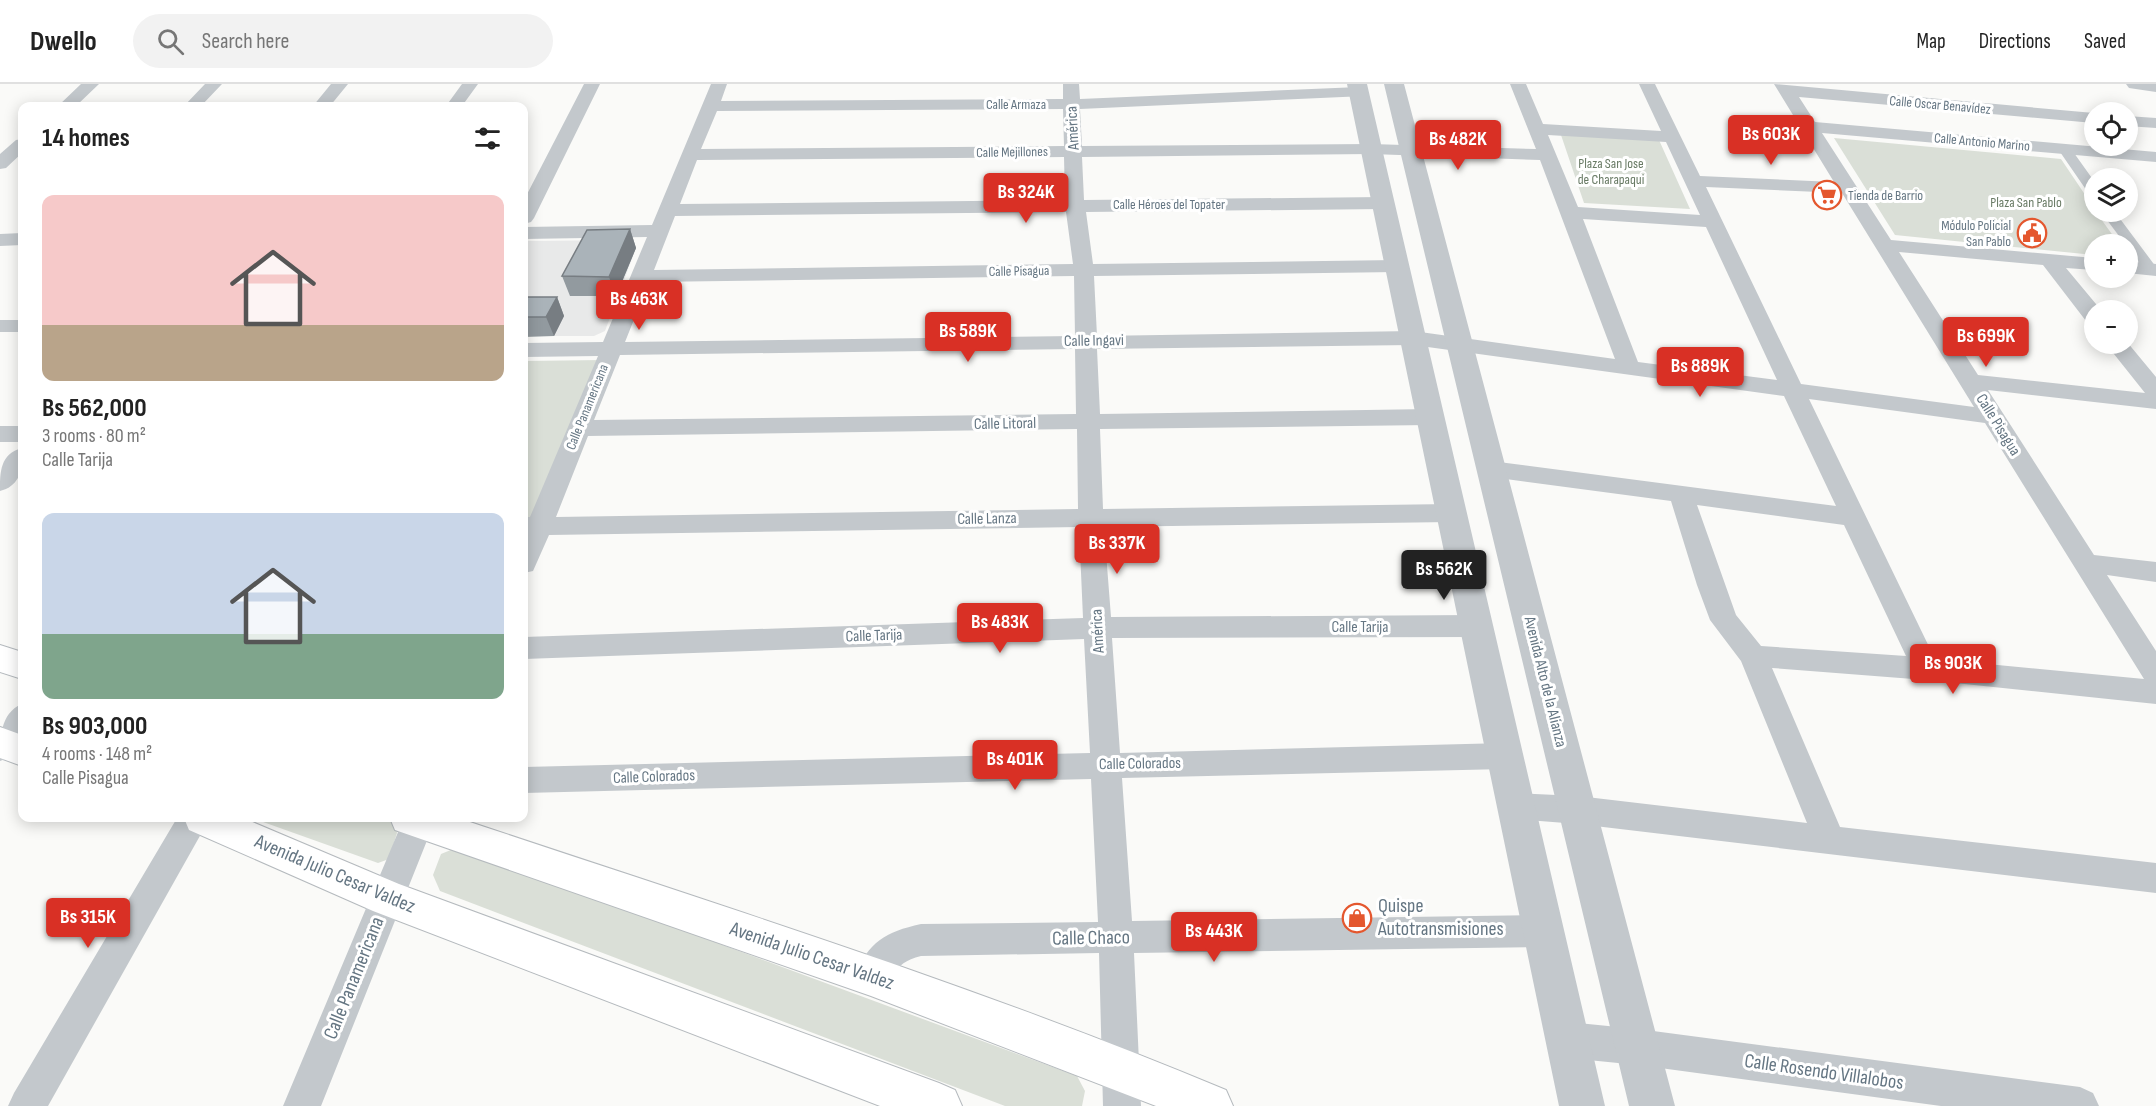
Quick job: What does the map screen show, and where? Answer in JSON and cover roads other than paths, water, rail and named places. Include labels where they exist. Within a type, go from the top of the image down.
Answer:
[{"type":"main road","points":[[0,658],[18,665]]},
{"type":"main road","name":"Avenida Julio Cesar Valdez","points":[[212,822],[387,898],[896,1097],[939,1106]]},
{"type":"main road","name":"Avenida Julio Cesar Valdez","points":[[425,822],[871,976],[1121,1087],[1210,1106]]},
{"type":"street","points":[[71,102],[92,84]]},
{"type":"street","points":[[196,102],[214,84]]},
{"type":"street","points":[[324,102],[340,84]]},
{"type":"street","points":[[457,102],[470,84]]},
{"type":"street","points":[[528,210],[592,84]]},
{"type":"street","name":"Calle Panamericana","points":[[528,542],[531,526],[579,428],[719,84]]},
{"type":"street","name":"Avenida Alto de la Alianza","points":[[1394,84],[1652,1106]]},
{"type":"street","points":[[1518,84],[1570,212],[1629,368]]},
{"type":"street","points":[[1647,84],[1926,669]]},
{"type":"street","points":[[1358,88],[1582,1106]]},
{"type":"street","name":"Calle Armaza","points":[[710,106],[1071,94],[1358,88]]},
{"type":"street","name":"Calle Oscar Benavídez","points":[[1784,88],[2084,117]]},
{"type":"street","name":"Calle Pisagua","points":[[1784,88],[2156,675]]},
{"type":"street","name":"América","points":[[1071,94],[1075,151],[1075,205],[1084,270],[1091,518],[1116,938],[1121,1087]]},
{"type":"street","points":[[2138,122],[2156,123]]},
{"type":"street","name":"Calle Antonio Marino","points":[[1808,127],[2156,157]]},
{"type":"street","points":[[1536,129],[1672,137]]},
{"type":"street","points":[[0,164],[18,148]]},
{"type":"street","name":"Calle Mejillones","points":[[690,155],[1371,149],[1547,155]]},
{"type":"street","points":[[2064,149],[2084,177]]},
{"type":"street","points":[[1694,181],[1848,188]]},
{"type":"street","name":"Calle Héroes del Topater","points":[[668,210],[1383,203]]},
{"type":"street","points":[[1570,212],[1713,222]]},
{"type":"street","points":[[2116,222],[2153,270]]},
{"type":"street","points":[[528,232],[659,231]]},
{"type":"street","points":[[0,240],[18,240]]},
{"type":"street","points":[[1884,245],[2084,263]]},
{"type":"street","points":[[2049,260],[2084,304]]},
{"type":"street","name":"Calle Pisagua","points":[[640,276],[1397,266]]},
{"type":"street","points":[[2138,268],[2153,270]]},
{"type":"street","points":[[0,326],[18,326]]},
{"type":"street","name":"Calle Ingavi","points":[[528,350],[1413,338],[1993,417]]},
{"type":"street","points":[[2124,354],[2156,392]]},
{"type":"street","points":[[1970,381],[2156,402]]},
{"type":"street","name":"Calle Litoral","points":[[579,428],[1430,417]]},
{"type":"street","points":[[0,434],[18,434]]},
{"type":"street","points":[[0,483],[18,461]]},
{"type":"street","points":[[1491,469],[1854,517]]},
{"type":"street","points":[[1681,495],[1710,585],[1724,620],[1754,656],[1830,840]]},
{"type":"street","name":"Calle Lanza","points":[[531,526],[1451,513]]},
{"type":"street","points":[[2085,563],[2156,572]]},
{"type":"street","name":"Calle Tarija","points":[[528,648],[1099,628],[1476,626]]},
{"type":"street","points":[[1754,656],[1926,669],[2156,692]]},
{"type":"street","name":"Calle Colorados","points":[[528,780],[1505,756]]},
{"type":"street","points":[[1516,806],[1578,810],[2156,878]]},
{"type":"street","points":[[27,1106],[192,822]]},
{"type":"street","name":"Calle Panamericana","points":[[302,1106],[387,898],[415,822]]},
{"type":"street","name":"Calle Chaco","points":[[871,976],[884,954],[898,945],[921,940],[1543,931]]},
{"type":"street","name":"Calle Rosendo Villalobos","points":[[1568,1040],[1638,1047],[2080,1106]]},
{"type":"place","name":"Tienda de Barrio","points":[[1827,195]]},
{"type":"place","name":"Módulo Policial San Pablo","points":[[2032,233]]},
{"type":"place","name":"Quispe Autotransmisiones","points":[[1357,918]]},
{"type":"park label","name":"Plaza San Jose de Charapaqui","points":[[1611,172]]},
{"type":"park label","name":"Plaza San Pablo","points":[[2026,202]]}]
